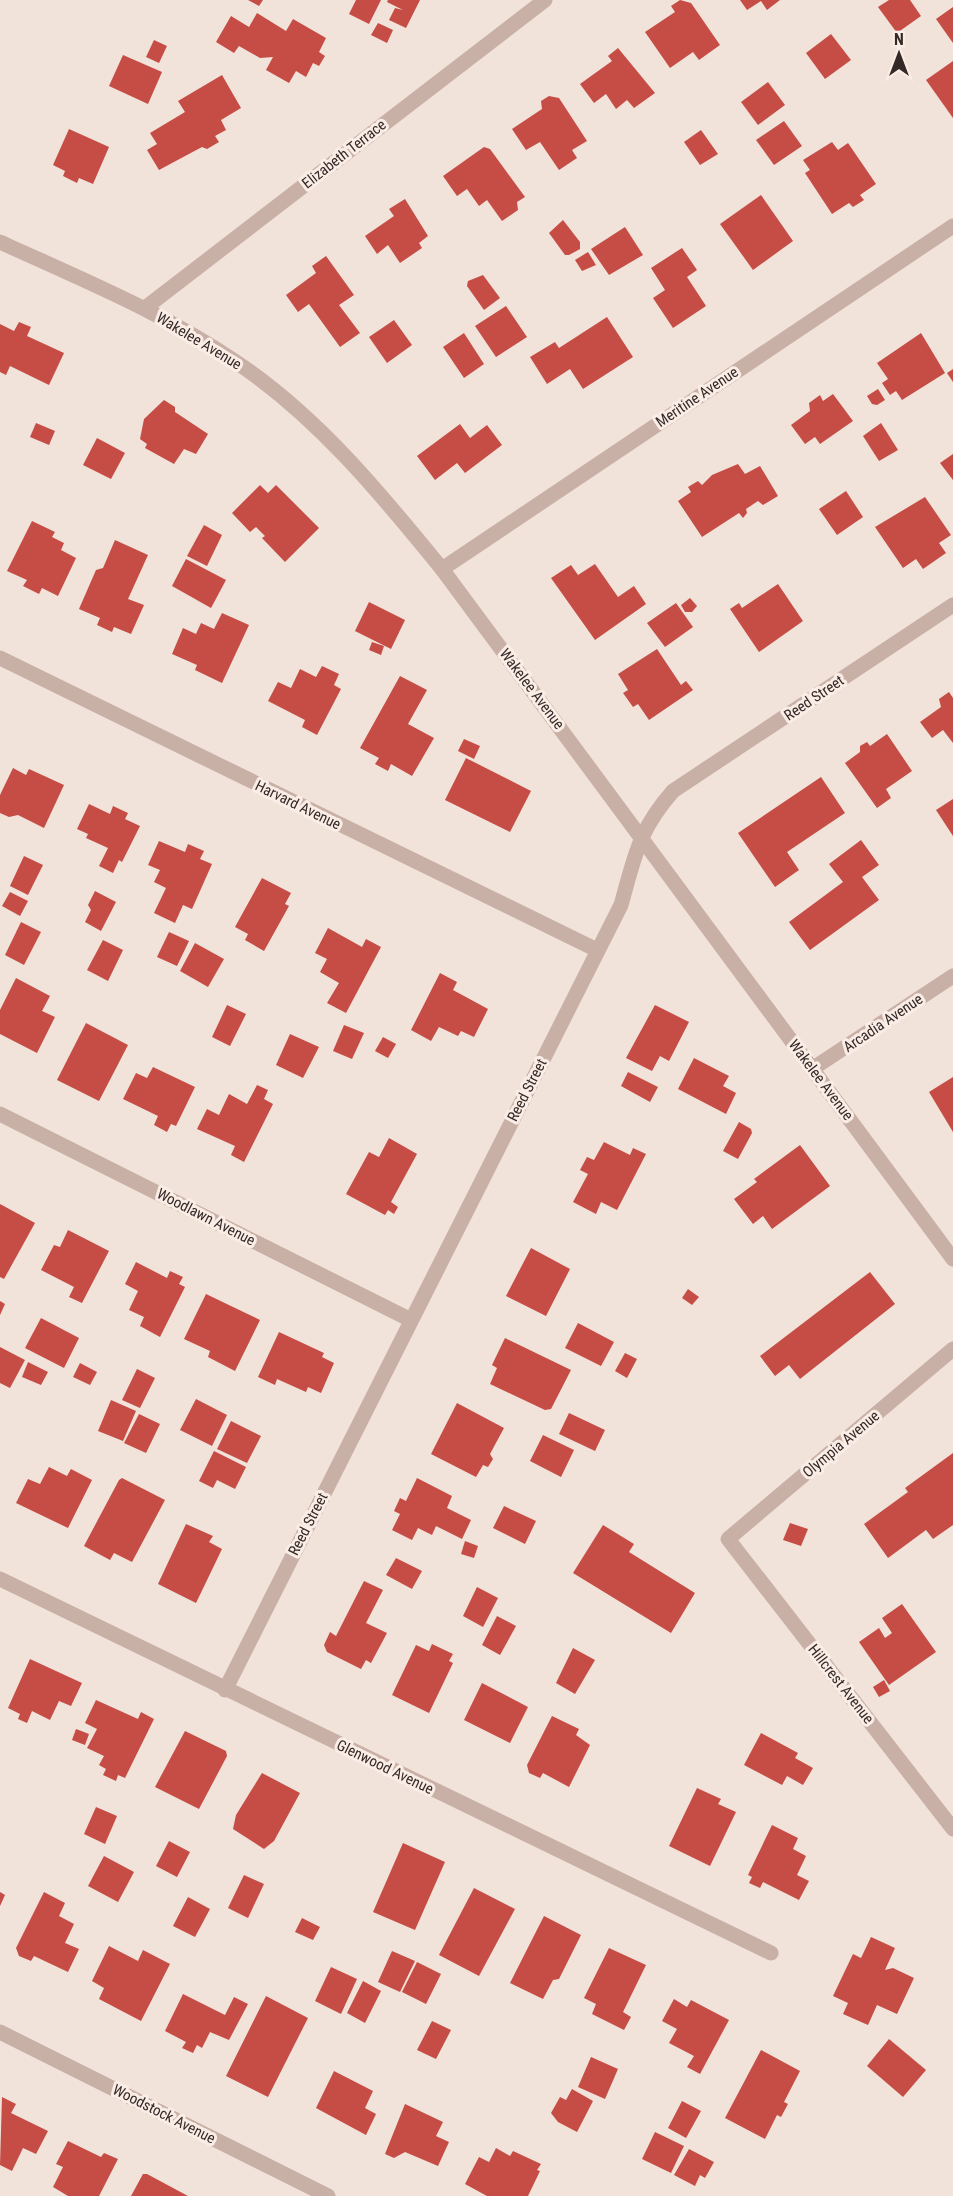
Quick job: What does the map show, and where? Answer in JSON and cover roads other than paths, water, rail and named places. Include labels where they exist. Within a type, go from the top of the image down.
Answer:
[{"type":"street","name":"Elizabeth Terrace","points":[[145,308],[544,0]]},
{"type":"street","name":"Meritine Avenue","points":[[442,569],[953,226]]},
{"type":"street","name":"Wakelee Avenue","points":[[0,242],[145,308],[238,363],[295,409],[357,469],[442,569],[953,1259]]},
{"type":"street","name":"Reed Street","points":[[225,1690],[621,905],[640,835],[656,809],[673,791],[953,605]]},
{"type":"street","name":"Harvard Avenue","points":[[0,658],[597,950]]},
{"type":"street","name":"Arcadia Avenue","points":[[813,1069],[953,976]]},
{"type":"street","name":"Woodlawn Avenue","points":[[0,1114],[411,1320]]},
{"type":"street","name":"Olympia Avenue","points":[[728,1539],[953,1349]]},
{"type":"street","name":"Hillcrest Avenue","points":[[728,1539],[953,1829]]},
{"type":"street","name":"Glenwood Avenue","points":[[0,1579],[771,1953]]},
{"type":"street","name":"Woodstock Avenue","points":[[0,2032],[328,2196]]}]
